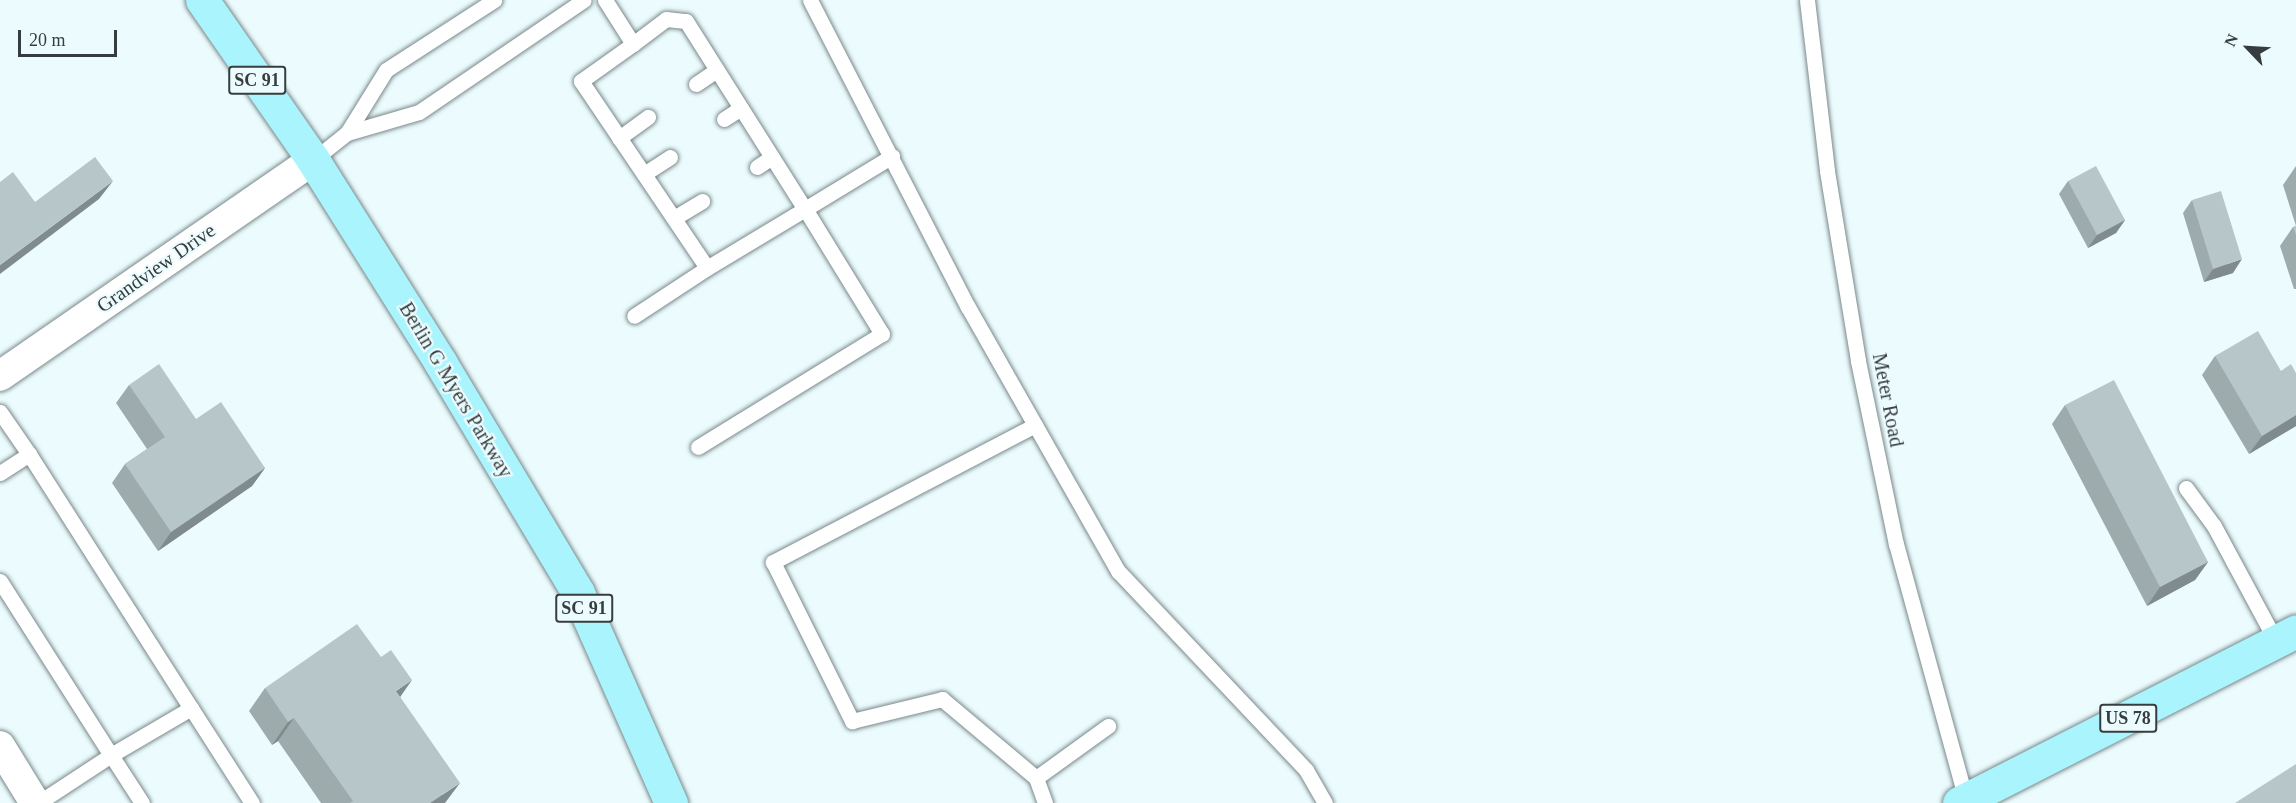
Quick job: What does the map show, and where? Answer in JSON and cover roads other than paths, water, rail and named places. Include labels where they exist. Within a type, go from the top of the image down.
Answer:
[{"type":"main road","name":"Berlin G Myers Parkway","points":[[202,0],[313,160],[440,362],[578,593],[671,803]]},
{"type":"main road","name":"US 78","points":[[1963,801],[2286,636]]},
{"type":"street","name":"Grandview Drive","points":[[0,376],[313,160]]},
{"type":"street","points":[[0,746],[37,803]]},
{"type":"lane","points":[[313,160],[347,133],[386,70],[494,0]]},
{"type":"lane","points":[[347,133],[419,112],[584,0]]},
{"type":"lane","points":[[605,0],[633,44]]},
{"type":"lane","points":[[810,0],[968,307],[1118,571],[1306,770],[1323,802]]},
{"type":"lane","name":"Meter Road","points":[[1807,0],[1827,171],[1858,361],[1896,544],[1963,801]]},
{"type":"lane","points":[[698,447],[882,334],[686,21],[666,19],[580,81],[707,268]]},
{"type":"lane","points":[[696,84],[717,70]]},
{"type":"lane","points":[[724,119],[741,108]]},
{"type":"lane","points":[[619,138],[648,117]]},
{"type":"lane","points":[[634,316],[707,268],[892,156]]},
{"type":"lane","points":[[644,174],[670,157]]},
{"type":"lane","points":[[757,167],[772,157]]},
{"type":"lane","points":[[674,218],[702,201]]},
{"type":"lane","points":[[0,412],[252,803]]},
{"type":"lane","points":[[1035,425],[773,562],[852,721],[942,699],[1036,778],[1046,803]]},
{"type":"lane","points":[[0,473],[29,454]]},
{"type":"lane","points":[[2186,488],[2214,526],[2286,636]]},
{"type":"lane","points":[[0,581],[142,803]]},
{"type":"lane","points":[[37,803],[111,755],[191,708]]},
{"type":"lane","points":[[1036,778],[1108,726]]}]
